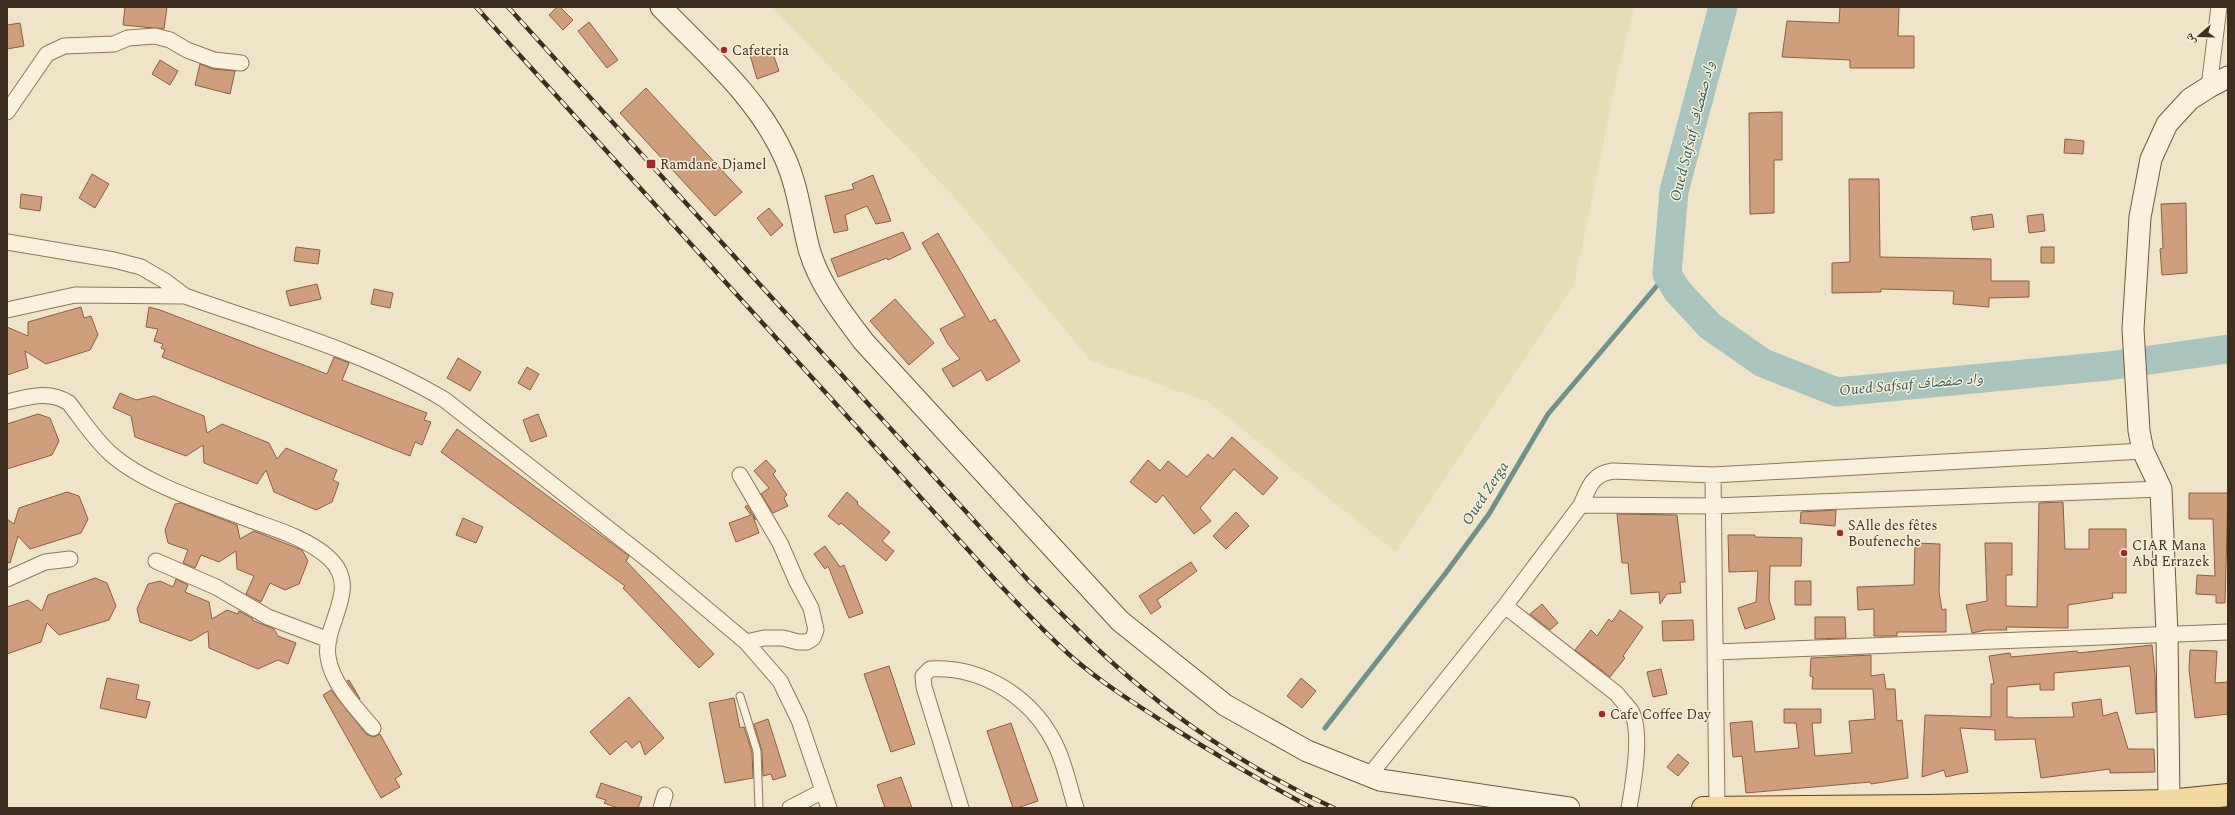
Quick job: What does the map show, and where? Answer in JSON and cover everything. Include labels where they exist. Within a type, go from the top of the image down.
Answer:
[{"type":"main road","points":[[661,7],[753,103],[769,127],[785,157],[793,180],[809,250],[820,279],[835,304],[864,342],[1120,621],[1225,704],[1307,751],[1380,780],[1569,808]]},
{"type":"main road","points":[[2169,801],[2167,634],[2161,489],[2141,441],[2133,329],[2140,217],[2151,159],[2167,124],[2190,100],[2209,87],[2228,77]]},
{"type":"main road","points":[[1710,808],[1928,806],[2169,801],[2228,795]]},
{"type":"street","points":[[2209,87],[2219,7]]},
{"type":"street","points":[[7,112],[47,54],[64,46],[114,44],[128,38],[155,36],[170,40],[187,50],[214,60],[241,63]]},
{"type":"street","points":[[7,242],[114,260],[141,267],[165,281],[185,296],[362,359],[413,380],[445,400],[652,563],[746,642],[780,681],[799,720],[829,808]]},
{"type":"street","points":[[7,310],[75,295],[185,296]]},
{"type":"street","points":[[7,402],[41,395],[60,397],[69,403],[110,454],[134,470],[172,489],[287,534],[320,550],[337,568],[343,590],[329,640],[328,656],[332,670],[343,690],[373,728]]},
{"type":"street","points":[[1369,776],[1505,606],[1581,505],[1592,479],[1604,472],[1713,476],[2141,441]]},
{"type":"street","points":[[740,475],[780,543],[797,582],[811,608],[816,630],[813,638],[807,642],[798,642],[783,638],[764,638],[746,642]]},
{"type":"street","points":[[1710,808],[1715,652],[1713,476]]},
{"type":"street","points":[[1581,505],[1713,506],[2161,489]]},
{"type":"street","points":[[7,579],[45,562],[70,559]]},
{"type":"street","points":[[156,561],[216,587],[268,617],[329,640]]},
{"type":"street","points":[[1505,606],[1617,694],[1632,712],[1636,742],[1636,768],[1629,808]]},
{"type":"street","points":[[1715,652],[2228,632]]},
{"type":"street","points":[[961,808],[924,687],[923,676],[930,669],[945,668],[988,679],[1022,701],[1036,716],[1056,744],[1076,808]]},
{"type":"street","points":[[790,808],[823,791]]},
{"type":"lane","points":[[740,696],[757,751],[760,808]]},
{"type":"shaded area","points":[[772,7],[1634,7],[1617,77],[1574,286],[1396,552],[1207,401],[1091,361],[948,190]]},
{"type":"building","points":[[125,7],[167,7],[164,29],[123,25]]},
{"type":"building","points":[[557,7],[560,7],[573,20],[563,30],[549,15]]},
{"type":"building","points":[[1840,7],[1899,7],[1898,36],[1914,36],[1914,68],[1850,68],[1850,60],[1782,57],[1787,21],[1839,23]]},
{"type":"building","points":[[589,22],[618,60],[607,68],[578,31]]},
{"type":"building","points":[[20,23],[24,46],[7,49],[7,25]]},
{"type":"building","points":[[771,48],[779,71],[757,79],[750,55]]},
{"type":"building","points":[[160,60],[178,71],[170,85],[152,74]]},
{"type":"building","points":[[200,64],[213,69],[235,71],[230,94],[195,85]]},
{"type":"building","points":[[646,88],[742,192],[715,216],[620,113]]},
{"type":"building","points":[[1782,112],[1782,160],[1774,160],[1774,213],[1750,214],[1749,113]]},
{"type":"building","points":[[2065,139],[2084,141],[2083,154],[2064,153]]},
{"type":"building","points":[[92,174],[109,184],[95,208],[79,198]]},
{"type":"building","points":[[873,175],[891,221],[876,224],[867,206],[845,215],[848,230],[834,233],[825,196],[854,189],[852,184]]},
{"type":"building","points":[[1849,179],[1879,179],[1880,257],[1991,259],[1991,281],[2029,281],[2029,297],[1989,298],[1989,307],[1953,304],[1954,291],[1881,289],[1881,292],[1832,293],[1832,263],[1850,262]]},
{"type":"building","points":[[21,194],[42,197],[40,211],[20,208]]},
{"type":"building","points":[[2186,203],[2187,273],[2162,275],[2160,249],[2163,248],[2161,204]]},
{"type":"building","points":[[769,208],[783,225],[771,236],[757,218]]},
{"type":"building","points":[[1992,214],[1994,227],[1973,230],[1971,217]]},
{"type":"building","points":[[2043,214],[2045,231],[2029,233],[2027,216]]},
{"type":"building","points":[[903,232],[911,249],[888,260],[887,258],[838,277],[831,259]]},
{"type":"building","points":[[938,233],[990,322],[995,319],[1020,361],[987,381],[981,370],[953,387],[942,369],[960,359],[948,344],[940,329],[965,316],[922,243]]},
{"type":"building","points":[[296,247],[320,250],[318,264],[294,261]]},
{"type":"building","points":[[2041,247],[2054,247],[2054,263],[2041,263]]},
{"type":"building","points":[[317,284],[321,299],[290,306],[286,291]]},
{"type":"building","points":[[374,289],[393,293],[390,308],[371,304]]},
{"type":"building","points":[[895,299],[934,343],[909,365],[870,321]]},
{"type":"building","points":[[81,307],[84,318],[91,316],[98,335],[90,350],[46,364],[25,351],[28,368],[7,375],[7,327],[28,336],[28,322]]},
{"type":"building","points":[[149,307],[327,374],[334,357],[349,363],[342,380],[427,413],[424,420],[431,422],[422,445],[415,442],[410,456],[162,357],[165,350],[161,348],[163,344],[154,341],[158,329],[146,327]]},
{"type":"building","points":[[458,358],[481,372],[470,391],[447,378]]},
{"type":"building","points":[[527,367],[539,374],[530,390],[518,383]]},
{"type":"building","points":[[120,393],[136,400],[154,396],[204,416],[207,433],[222,424],[269,443],[277,459],[286,448],[337,470],[333,480],[339,483],[332,502],[316,510],[274,492],[266,470],[257,484],[204,463],[203,445],[186,456],[135,437],[131,416],[113,408]]},
{"type":"building","points":[[38,414],[50,418],[59,441],[52,455],[7,469],[7,424]]},
{"type":"building","points":[[538,414],[547,436],[531,442],[523,420]]},
{"type":"building","points":[[457,429],[629,556],[626,561],[714,654],[699,668],[623,588],[625,586],[441,452]]},
{"type":"building","points":[[1232,437],[1278,478],[1263,495],[1234,469],[1200,508],[1211,521],[1194,534],[1163,495],[1156,503],[1130,482],[1148,460],[1160,471],[1168,461],[1187,477],[1208,454],[1213,459]]},
{"type":"building","points":[[766,460],[776,471],[773,474],[787,495],[784,498],[788,506],[773,513],[761,494],[769,488],[754,471]]},
{"type":"building","points":[[67,492],[79,496],[88,519],[81,533],[30,549],[18,536],[10,563],[7,562],[7,519],[14,524],[19,508]]},
{"type":"building","points":[[847,492],[858,502],[857,504],[890,532],[882,541],[894,551],[886,561],[841,523],[839,525],[828,516]]},
{"type":"building","points":[[2189,493],[2228,493],[2225,603],[2216,603],[2216,595],[2196,594],[2197,575],[2215,576],[2213,519],[2189,519]]},
{"type":"building","points":[[2063,502],[2065,549],[2089,549],[2089,529],[2126,529],[2126,593],[2112,593],[2113,598],[2068,605],[2068,628],[2006,627],[2007,630],[1986,630],[1972,633],[1966,605],[1987,601],[1985,543],[2012,543],[2012,575],[2006,575],[2006,606],[2037,607],[2039,503]]},
{"type":"building","points":[[181,503],[237,525],[240,539],[254,531],[302,550],[308,561],[299,584],[285,590],[270,583],[261,602],[246,594],[254,576],[237,569],[236,551],[219,562],[201,555],[195,568],[183,563],[188,550],[168,543],[165,530],[175,504]]},
{"type":"building","points":[[747,505],[756,520],[753,516],[759,533],[736,542],[729,523],[751,515],[745,507]]},
{"type":"building","points":[[1836,510],[1835,526],[1800,523],[1801,512]]},
{"type":"building","points":[[1236,512],[1249,526],[1226,549],[1213,536]]},
{"type":"building","points":[[1617,514],[1677,515],[1685,582],[1680,582],[1681,593],[1667,594],[1660,604],[1659,592],[1631,594],[1628,563],[1622,563]]},
{"type":"building","points":[[463,518],[483,527],[476,543],[456,535]]},
{"type":"building","points":[[1728,535],[1802,538],[1801,566],[1770,566],[1769,600],[1775,619],[1745,629],[1738,608],[1756,602],[1758,571],[1729,572]]},
{"type":"building","points":[[1915,543],[1940,544],[1939,592],[1942,610],[1946,609],[1946,632],[1897,632],[1897,636],[1874,636],[1874,609],[1858,610],[1857,587],[1914,585]]},
{"type":"building","points":[[825,546],[840,567],[844,565],[863,613],[849,618],[828,566],[825,569],[814,554]]},
{"type":"building","points":[[1191,562],[1197,571],[1157,600],[1161,607],[1151,614],[1139,596]]},
{"type":"building","points":[[95,578],[107,583],[116,606],[109,620],[59,635],[47,623],[41,642],[7,654],[7,607],[28,600],[42,611],[48,595]]},
{"type":"building","points":[[176,579],[188,585],[185,592],[209,602],[212,619],[227,610],[238,614],[239,611],[253,619],[252,620],[274,629],[278,636],[296,643],[288,664],[278,660],[258,669],[209,648],[208,631],[191,641],[140,622],[137,609],[148,584],[160,581],[173,587]]},
{"type":"building","points":[[1795,581],[1811,581],[1811,605],[1795,605]]},
{"type":"building","points":[[1542,604],[1558,623],[1550,630],[1530,614]]},
{"type":"building","points":[[1620,610],[1643,627],[1623,656],[1625,658],[1610,677],[1575,650],[1591,630],[1597,636],[1609,619],[1612,622]]},
{"type":"building","points":[[1815,617],[1845,617],[1846,638],[1815,639]]},
{"type":"building","points":[[1693,620],[1694,640],[1663,641],[1662,621]]},
{"type":"building","points":[[2152,645],[2155,674],[2156,712],[2136,714],[2130,666],[2054,673],[2054,690],[2040,690],[2040,684],[2007,687],[2007,717],[2074,717],[2072,703],[2101,699],[2103,716],[2117,712],[2128,749],[2154,749],[2155,772],[2110,773],[2110,769],[2041,778],[2035,739],[1995,740],[1995,730],[1960,728],[1968,772],[1946,777],[1944,770],[1922,777],[1925,715],[1991,717],[1991,684],[1994,684],[1989,656],[2010,653],[2011,657],[2077,651],[2078,653]]},
{"type":"building","points":[[2190,650],[2217,651],[2215,683],[2228,682],[2228,714],[2195,718],[2189,670]]},
{"type":"building","points":[[1871,655],[1871,676],[1884,674],[1886,689],[1895,689],[1897,721],[1902,720],[1908,778],[1871,784],[1870,782],[1746,793],[1742,756],[1733,757],[1730,723],[1752,721],[1755,752],[1799,748],[1796,723],[1784,723],[1784,709],[1821,709],[1821,723],[1812,723],[1815,756],[1852,753],[1849,721],[1875,719],[1873,689],[1812,689],[1813,677],[1810,676],[1811,658]]},
{"type":"building","points":[[889,666],[915,744],[891,752],[864,674]]},
{"type":"building","points":[[1661,669],[1667,694],[1653,697],[1647,672]]},
{"type":"building","points":[[107,678],[139,685],[136,699],[150,702],[146,718],[100,708]]},
{"type":"building","points":[[1301,678],[1316,691],[1302,708],[1287,696]]},
{"type":"building","points":[[349,680],[360,699],[347,681]]},
{"type":"building","points":[[331,690],[366,734],[374,737],[380,734],[402,774],[395,779],[400,787],[381,798],[323,695]]},
{"type":"building","points":[[629,697],[664,738],[645,755],[640,741],[632,748],[626,741],[610,755],[590,732]]},
{"type":"building","points":[[734,698],[740,728],[744,727],[752,752],[753,778],[725,783],[709,703]]},
{"type":"building","points":[[768,719],[786,776],[773,780],[771,774],[763,776],[762,751],[754,724]]},
{"type":"building","points":[[1011,723],[1038,801],[1017,808],[1013,808],[987,731]]},
{"type":"building","points":[[1678,754],[1689,763],[1678,776],[1667,767]]},
{"type":"building","points":[[901,777],[912,808],[885,808],[877,785]]},
{"type":"building","points":[[601,783],[642,797],[638,808],[618,808],[604,803],[606,800],[596,797]]},
{"type":"waterway","name":"Oued Safsaf واد صفصاف","points":[[1723,7],[1674,191],[1667,274],[1678,292],[1710,326],[1763,363],[1837,392],[2108,366],[2228,349]]},
{"type":"waterway","name":"Oued Zerga","points":[[1325,728],[1445,574],[1489,514],[1548,414],[1667,274]]},
{"type":"railway","points":[[476,7],[1000,585],[1054,640],[1084,668],[1133,702],[1222,758],[1312,808]]},
{"type":"railway","points":[[508,7],[1028,580],[1084,636],[1142,688],[1210,739],[1284,783],[1334,808]]},
{"type":"place","name":"Cafeteria","points":[[724,50]]},
{"type":"place","name":"Ramdane Djamel","points":[[651,164]]},
{"type":"place","name":"SAlle des fêtes Boufeneche","points":[[1840,533]]},
{"type":"place","name":"CIAR Mana Abd Errazek","points":[[2124,553]]},
{"type":"place","name":"Cafe Coffee Day","points":[[1602,714]]}]
